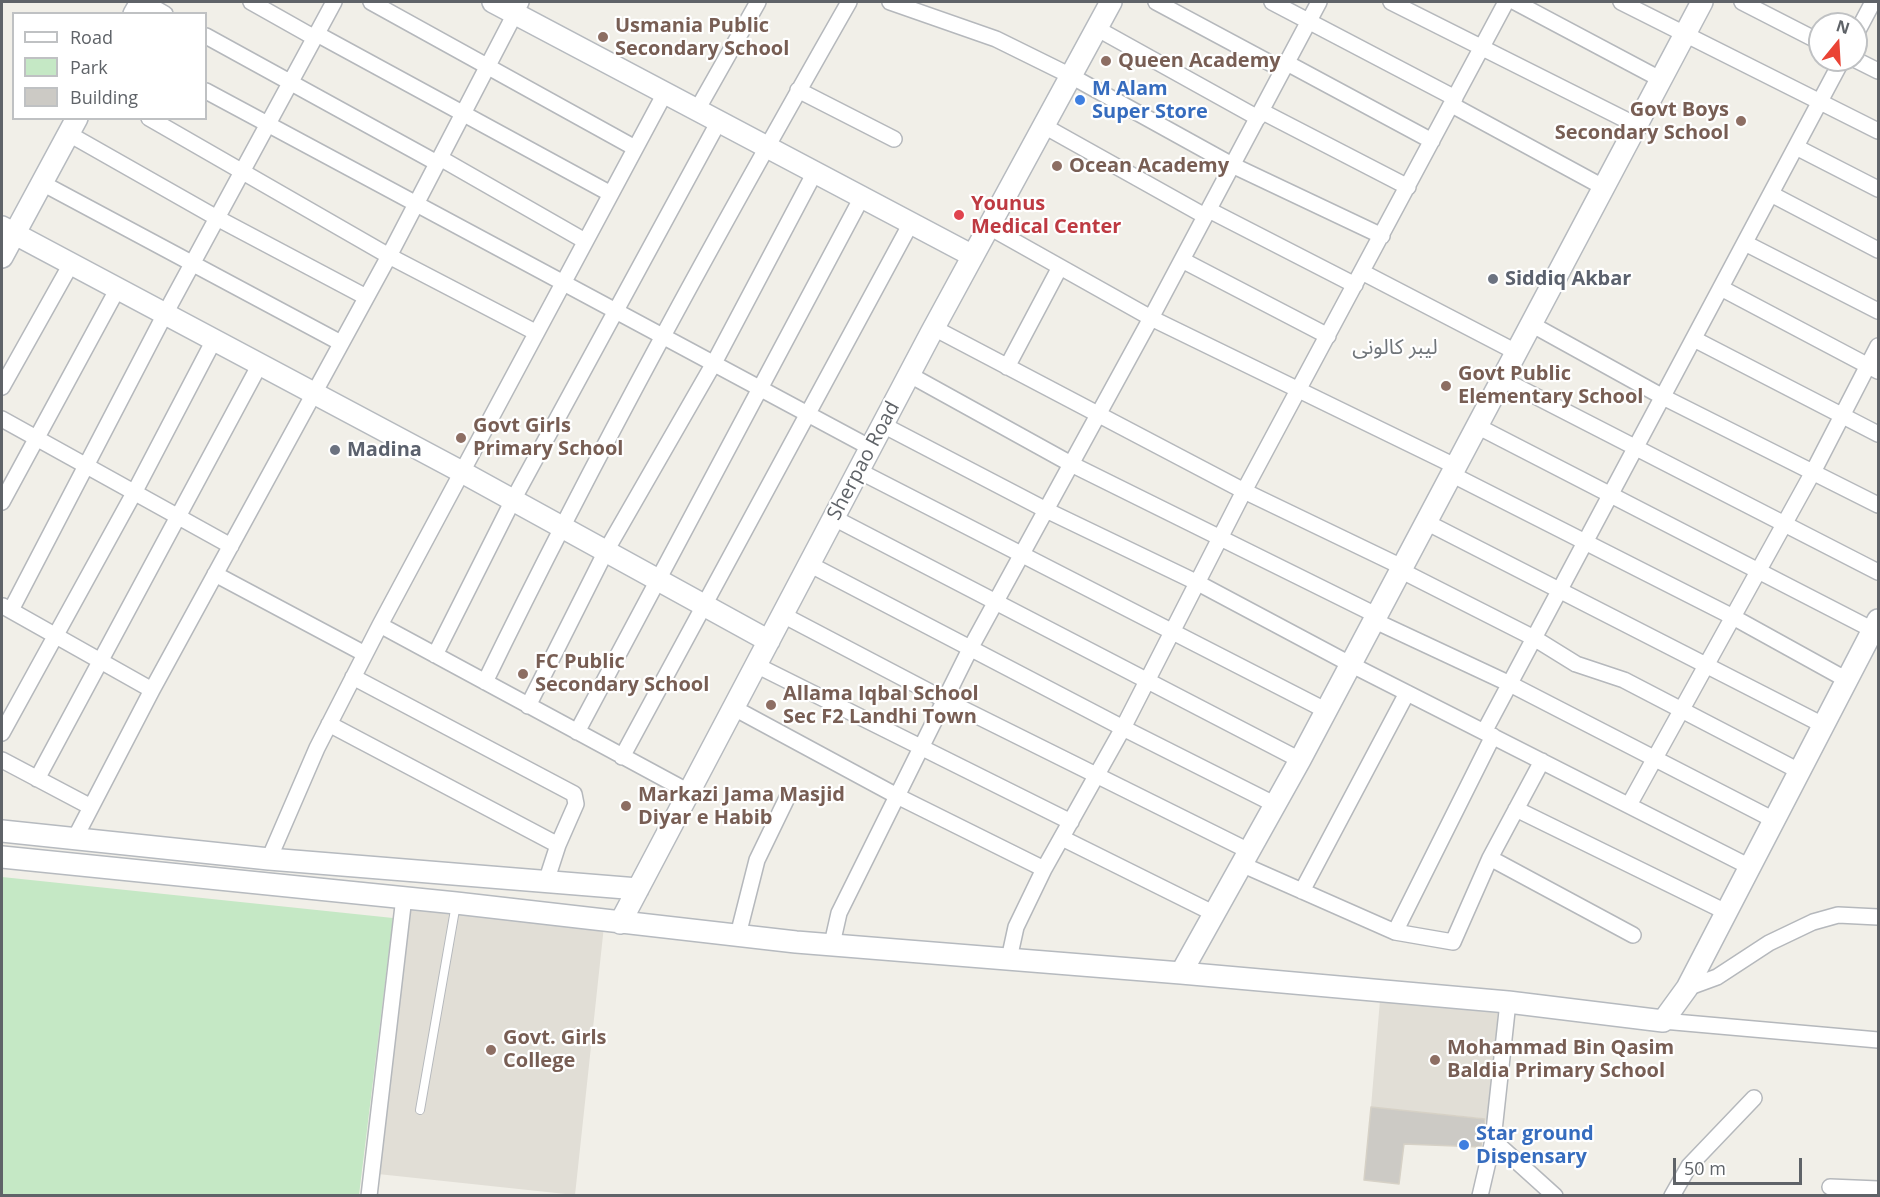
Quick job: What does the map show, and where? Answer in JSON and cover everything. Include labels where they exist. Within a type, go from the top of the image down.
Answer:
[{"type":"street","points":[[142,2],[161,12]]},
{"type":"street","points":[[251,2],[464,112],[611,194]]},
{"type":"street","points":[[152,690],[6,607],[86,466],[165,314],[334,2]]},
{"type":"street","points":[[370,2],[635,148]]},
{"type":"street","points":[[493,2],[519,8],[665,93],[973,256]]},
{"type":"street","points":[[697,110],[758,2]]},
{"type":"street","points":[[485,682],[561,526],[766,147],[849,2]]},
{"type":"street","points":[[890,2],[996,39],[1071,76],[1232,165],[1382,236]]},
{"type":"street","name":"Sherpao Road","points":[[620,922],[934,328],[1111,2]]},
{"type":"street","points":[[1156,2],[1432,141]]},
{"type":"street","points":[[1272,2],[1309,20],[1603,187]]},
{"type":"street","points":[[832,944],[839,913],[971,647],[1151,318],[1319,2]]},
{"type":"street","points":[[1391,2],[1636,124]]},
{"type":"street","points":[[1009,959],[1016,927],[1044,869],[1123,728],[1245,491],[1506,2]]},
{"type":"street","points":[[1515,2],[1660,79]]},
{"type":"street","points":[[1621,2],[1878,131]]},
{"type":"street","points":[[1181,973],[1300,760],[1701,2]]},
{"type":"street","points":[[1742,2],[1808,36]]},
{"type":"street","points":[[75,838],[152,690],[389,256],[519,8]]},
{"type":"street","points":[[1096,28],[1259,115],[1408,187]]},
{"type":"street","points":[[207,37],[585,240]]},
{"type":"street","points":[[1395,932],[1510,684],[1836,72]]},
{"type":"street","points":[[798,90],[894,139]]},
{"type":"street","points":[[207,92],[871,448]]},
{"type":"street","points":[[269,859],[329,724],[353,677],[460,471],[665,93]]},
{"type":"street","points":[[152,120],[389,256],[535,332]]},
{"type":"street","points":[[435,655],[513,500],[719,121]]},
{"type":"street","points":[[2,257],[8,230],[42,183],[73,126],[217,218],[366,297]]},
{"type":"street","points":[[1044,126],[1207,213],[1359,279],[1516,352]]},
{"type":"street","points":[[1796,147],[1878,189]]},
{"type":"street","points":[[528,706],[606,551],[714,363],[815,172]]},
{"type":"street","points":[[42,183],[341,343]]},
{"type":"street","points":[[1771,194],[1878,250]]},
{"type":"street","points":[[577,732],[862,197]]},
{"type":"street","points":[[622,756],[911,223]]},
{"type":"street","points":[[988,227],[1151,318],[1299,390],[1453,470],[1585,542],[1733,617],[1847,680]]},
{"type":"street","points":[[8,230],[460,471],[769,641]]},
{"type":"street","points":[[1745,243],[1878,311]]},
{"type":"street","points":[[1182,260],[1328,336]]},
{"type":"street","points":[[2,387],[71,264]]},
{"type":"street","points":[[1007,368],[1060,267]]},
{"type":"street","points":[[2,502],[118,288]]},
{"type":"street","points":[[1721,288],[1873,368]]},
{"type":"street","points":[[1531,324],[1663,397],[1878,505]]},
{"type":"street","points":[[934,328],[1098,416],[1401,568],[1534,638],[1576,664],[1624,680],[1681,712],[1799,771]]},
{"type":"street","points":[[1694,339],[1878,434]]},
{"type":"street","points":[[2,733],[57,636],[214,340]]},
{"type":"street","points":[[1629,805],[1813,472],[1842,415],[1873,368],[1878,346]]},
{"type":"street","points":[[37,778],[102,662],[260,364]]},
{"type":"street","points":[[910,375],[1071,464],[1656,757],[1774,820]]},
{"type":"street","points":[[1502,379],[1878,572]]},
{"type":"street","points":[[2,419],[231,546]]},
{"type":"street","points":[[883,425],[1046,510],[1198,583],[1350,664],[1750,867]]},
{"type":"street","points":[[1477,426],[1758,572],[1876,625],[1687,988],[1663,1020]]},
{"type":"street","points":[[859,471],[1173,630],[1325,710]]},
{"type":"street","points":[[834,518],[1300,760]]},
{"type":"street","points":[[1426,522],[1823,724]]},
{"type":"street","points":[[809,564],[1274,804]]},
{"type":"street","points":[[215,574],[365,654]]},
{"type":"street","points":[[783,615],[945,700],[1097,775],[1302,891],[1395,932],[1454,942],[1490,858],[1542,761]]},
{"type":"street","points":[[380,625],[689,792]]},
{"type":"street","points":[[756,664],[920,749],[1071,822]]},
{"type":"street","points":[[353,677],[574,794],[576,804],[558,845],[546,882]]},
{"type":"street","points":[[1302,891],[1407,693]]},
{"type":"street","points":[[734,708],[897,796],[1044,869]]},
{"type":"street","points":[[329,724],[558,845]]},
{"type":"street","points":[[2,760],[91,807]]},
{"type":"street","points":[[738,935],[757,860],[787,798]]},
{"type":"street","points":[[1516,809],[1726,912]]},
{"type":"street","points":[[2,831],[269,859],[638,889]]},
{"type":"street","points":[[1062,838],[1215,914]]},
{"type":"street","points":[[2,857],[404,897],[738,935],[1508,1002],[1663,1020],[1878,1040]]},
{"type":"street","points":[[1490,858],[1633,935]]},
{"type":"street","points":[[369,1196],[404,897]]},
{"type":"street","points":[[1687,988],[1718,977],[1769,943],[1813,922],[1838,915],[1878,917]]},
{"type":"street","points":[[1480,1196],[1493,1140],[1508,1002]]},
{"type":"street","points":[[1672,1196],[1689,1166],[1754,1098]]},
{"type":"street","points":[[1493,1140],[1555,1196]]},
{"type":"street","points":[[1830,1187],[1878,1189]]},
{"type":"lane","points":[[420,1110],[456,903]]},
{"type":"shaded area","name":"Govt. Girls College","points":[[408,907],[604,926],[575,1195],[378,1174]]},
{"type":"shaded area","name":"Mohammad Bin Qasim Baldia Primary School","points":[[1380,1000],[1498,1012],[1489,1119],[1371,1107]]},
{"type":"green space","points":[[2,877],[393,918],[359,1195],[2,1195]]},
{"type":"building","name":"Star ground Dispensary","points":[[1371,1107],[1485,1119],[1481,1147],[1404,1144],[1399,1184],[1364,1180]]},
{"type":"place","name":"Usmania Public Secondary School","points":[[603,37]]},
{"type":"place","name":"Queen Academy","points":[[1106,61]]},
{"type":"place","name":"M Alam Super Store","points":[[1080,100]]},
{"type":"place","name":"Govt Boys Secondary School","points":[[1741,121]]},
{"type":"place","name":"Ocean Academy","points":[[1057,166]]},
{"type":"place","name":"Younus Medical Center","points":[[959,215]]},
{"type":"place","name":"Siddiq Akbar","points":[[1493,279]]},
{"type":"place","name":"Govt Public Elementary School","points":[[1446,386]]},
{"type":"place","name":"Govt Girls Primary School","points":[[461,438]]},
{"type":"place","name":"Madina","points":[[335,450]]},
{"type":"place","name":"FC Public Secondary School","points":[[523,674]]},
{"type":"place","name":"Allama Iqbal School Sec F2 Landhi Town","points":[[771,705]]},
{"type":"place","name":"Markazi Jama Masjid Diyar e Habib","points":[[626,806]]},
{"type":"place","name":"Govt. Girls College","points":[[491,1050]]},
{"type":"place","name":"Mohammad Bin Qasim Baldia Primary School","points":[[1435,1060]]},
{"type":"place","name":"Star ground Dispensary","points":[[1464,1145]]},
{"type":"district","name":"لیبر کالونی","points":[[1395,348]]}]
